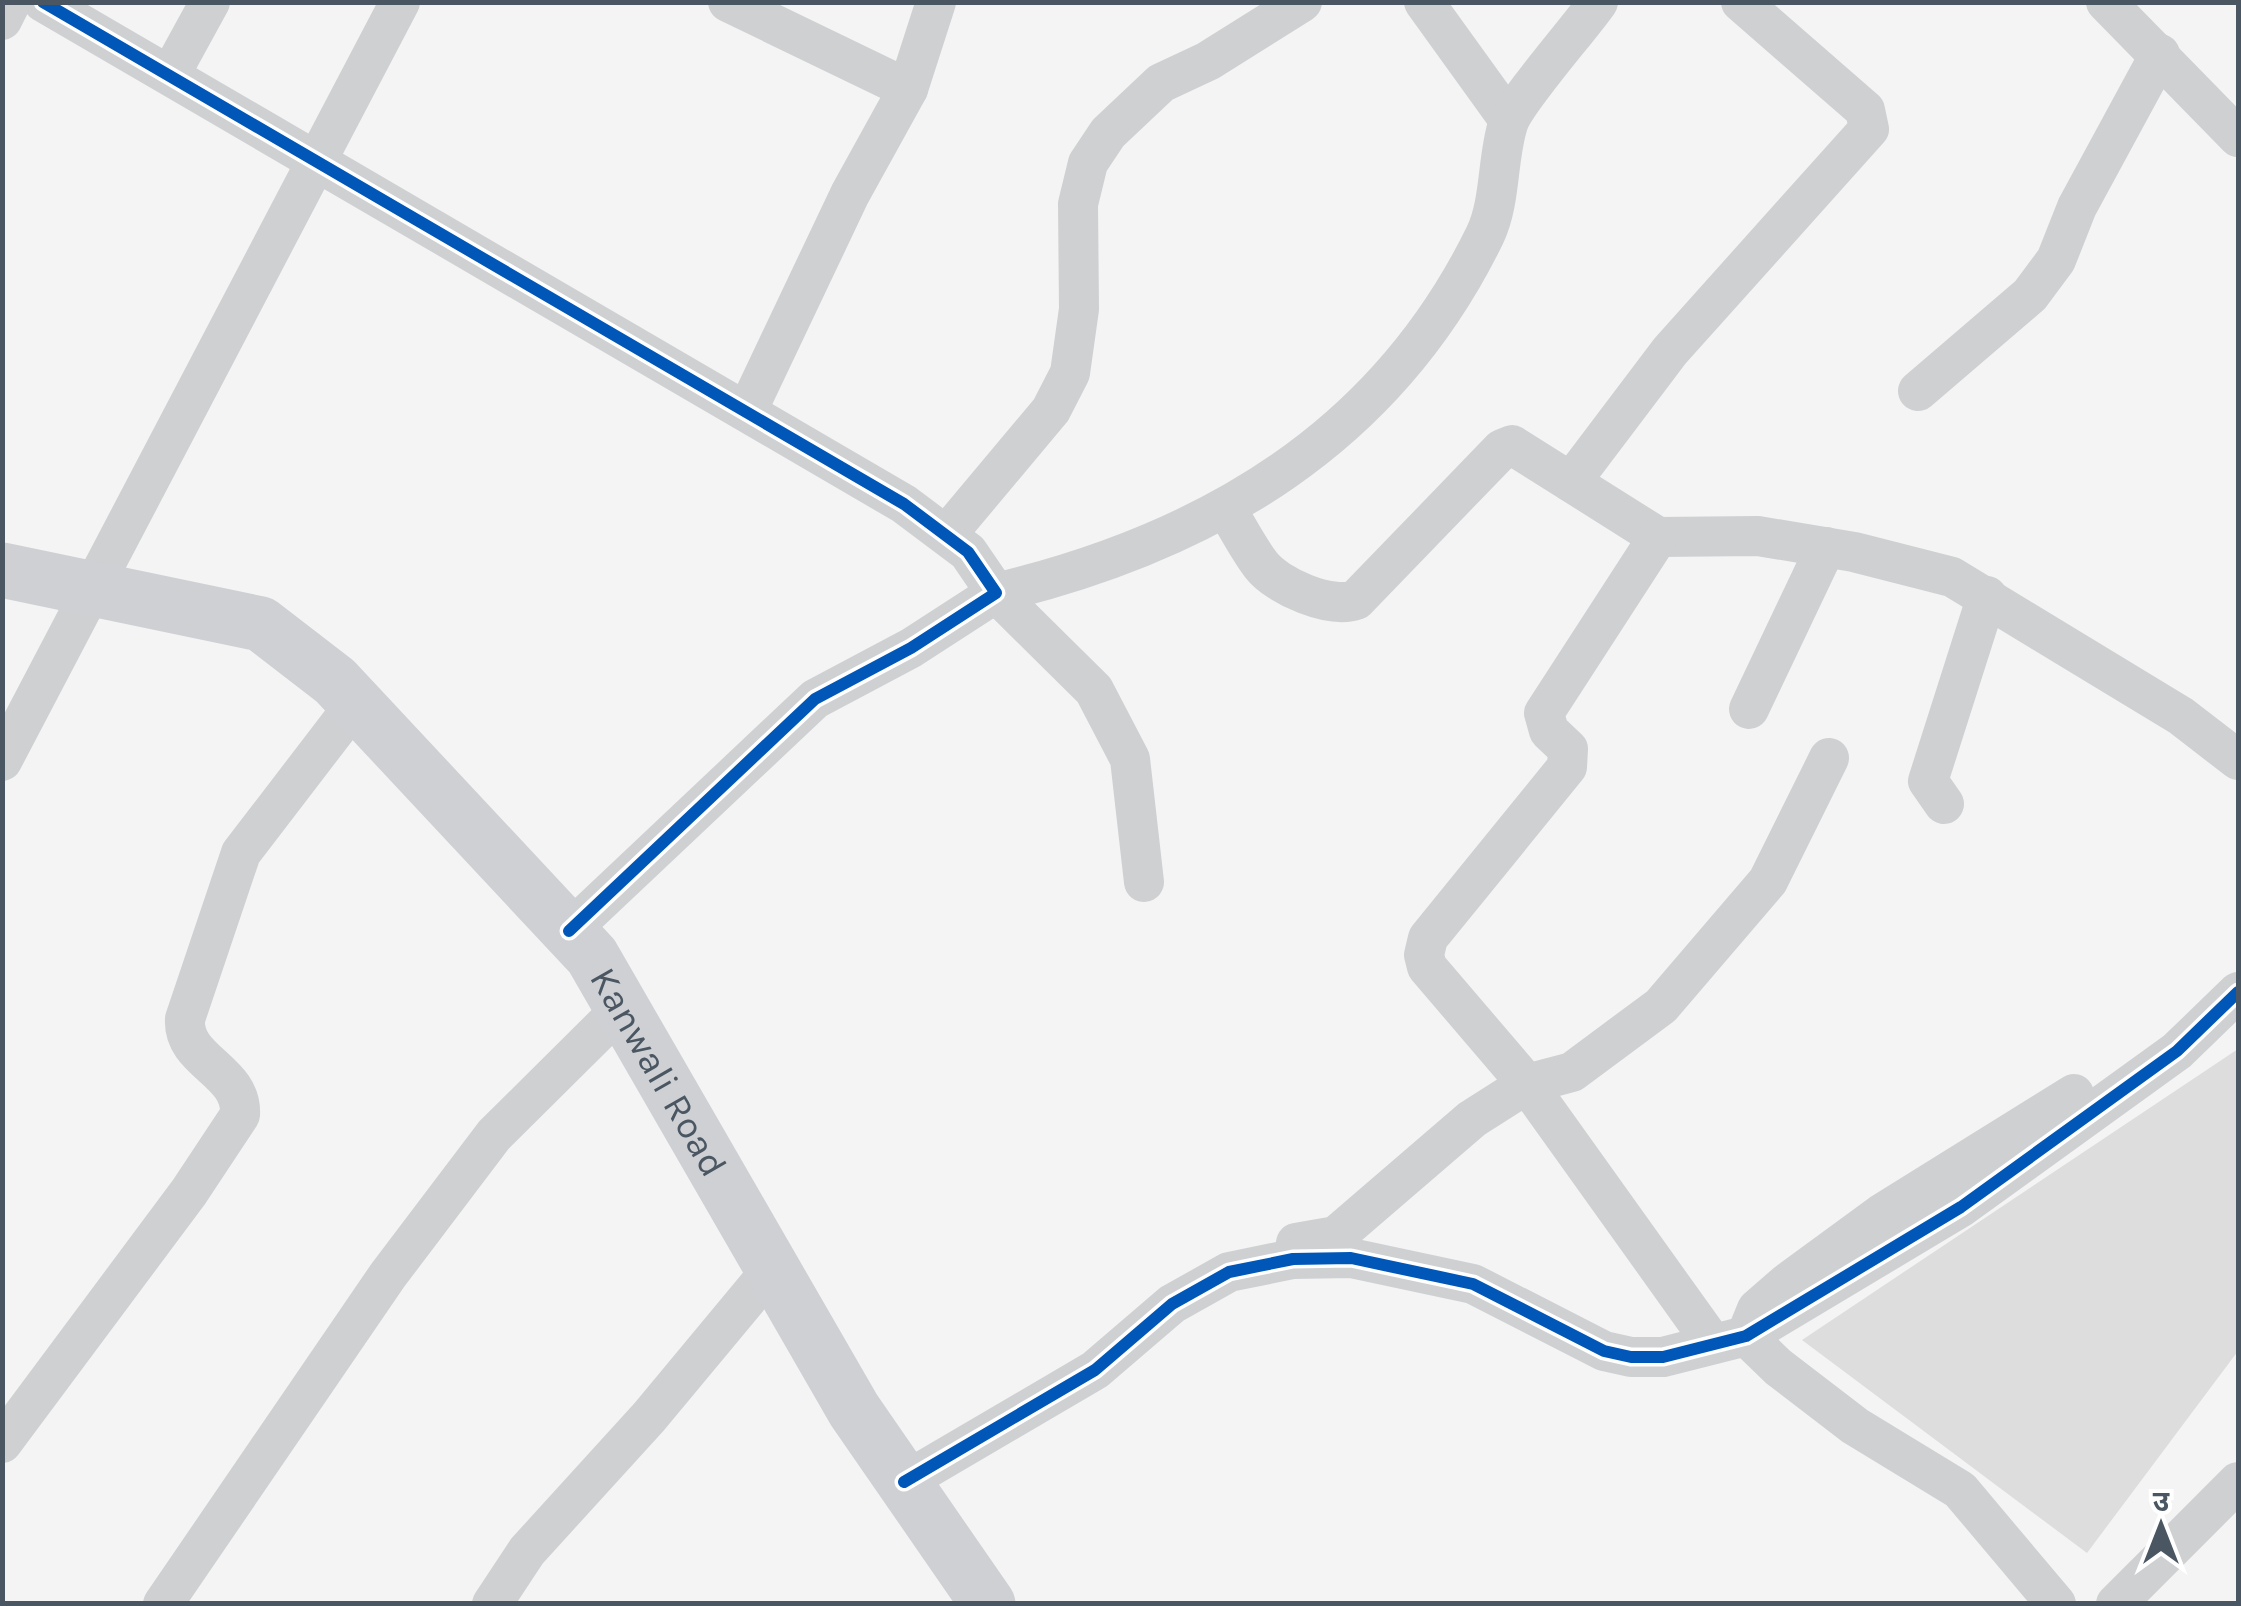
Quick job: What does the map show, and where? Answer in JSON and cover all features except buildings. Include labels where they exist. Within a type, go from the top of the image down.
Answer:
[{"type":"street","points":[[2,20],[12,2]]},
{"type":"street","points":[[43,2],[314,163],[747,410],[948,534],[968,552],[996,594],[1094,690],[1130,759],[1144,882]]},
{"type":"street","points":[[170,75],[210,2]]},
{"type":"street","points":[[2,761],[400,2]]},
{"type":"street","points":[[728,2],[908,90]]},
{"type":"street","points":[[747,410],[850,194],[908,90],[936,2]]},
{"type":"street","points":[[948,534],[1051,410],[1070,372],[1079,309],[1078,204],[1088,163],[1108,133],[1160,82],[1208,61],[1302,2]]},
{"type":"street","points":[[1424,2],[1508,120]]},
{"type":"street","points":[[568,931],[815,699],[910,648],[996,594],[1073,575],[1227,510],[1343,428],[1426,336],[1487,231],[1508,120],[1598,2]]},
{"type":"street","points":[[1571,482],[1670,351],[1870,129],[1865,110],[1740,2]]},
{"type":"street","points":[[2106,2],[2238,138]]},
{"type":"street","points":[[1918,391],[2030,294],[2056,260],[2077,207],[2160,54]]},
{"type":"street","points":[[1227,510],[1272,576],[1332,603],[1347,603],[1356,600],[1502,449],[1512,445],[1658,537],[1758,536],[1826,547],[1952,577],[2181,716],[2238,760]]},
{"type":"street","points":[[1658,537],[1544,713],[1548,730],[1568,749],[1567,767],[1428,938],[1424,955],[1427,967],[1527,1084],[1729,1340],[1778,1368],[1856,1426],[1960,1490],[2056,1604]]},
{"type":"street","points":[[1749,709],[1826,547]]},
{"type":"street","name":"Kanwali Road","points":[[2,570],[261,624],[356,702],[592,956],[854,1410],[988,1604]]},
{"type":"street","points":[[1944,804],[1928,780],[1988,596]]},
{"type":"street","points":[[2,1443],[189,1192],[240,1115],[241,1100],[231,1082],[190,1045],[184,1034],[186,1020],[241,854],[356,702]]},
{"type":"street","points":[[1038,1404],[1077,1352],[1187,1268],[1233,1252],[1336,1236],[1472,1119],[1527,1084],[1572,1072],[1661,1006],[1768,881],[1830,758]]},
{"type":"street","points":[[1729,1340],[1770,1295],[1882,1214],[2136,1052],[2238,960]]},
{"type":"street","points":[[904,1482],[1095,1370],[1172,1304],[1229,1272],[1293,1259],[1350,1258],[1474,1284],[1604,1351],[1631,1357],[1663,1357],[1729,1340],[1962,1207],[2178,1051],[2238,992]]},
{"type":"street","points":[[163,1604],[388,1275],[494,1135],[622,1008]]},
{"type":"street","points":[[492,1604],[528,1551],[649,1417],[772,1269]]},
{"type":"street","points":[[2116,1604],[2238,1482]]},
{"type":"cycle path","points":[[43,2],[904,504],[968,552],[996,593],[911,648],[815,699],[569,931]]},
{"type":"cycle path","points":[[904,1482],[1095,1370],[1172,1304],[1229,1272],[1293,1259],[1351,1258],[1473,1284],[1604,1351],[1631,1357],[1663,1357],[1746,1336],[1961,1207],[2177,1051],[2238,992]]}]
